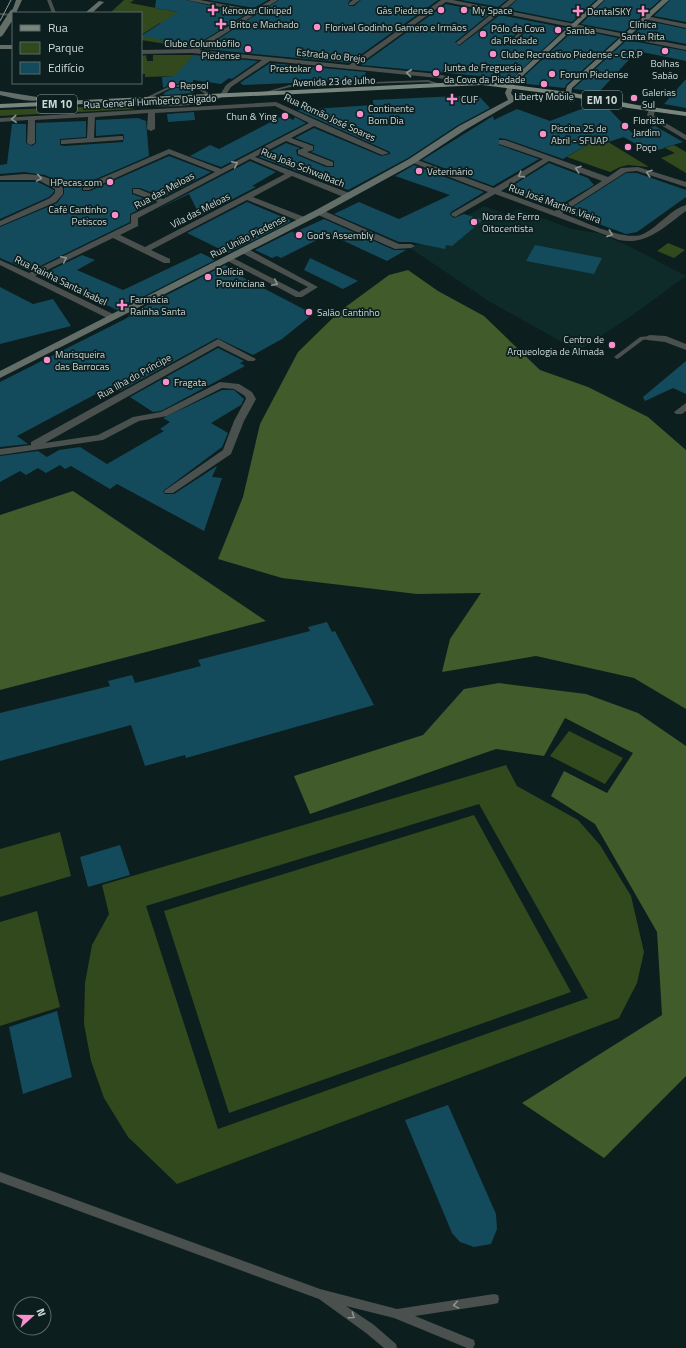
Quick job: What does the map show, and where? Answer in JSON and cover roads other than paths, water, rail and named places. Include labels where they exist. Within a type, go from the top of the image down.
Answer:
[{"type":"main road","name":"Avenida 23 de Julho","points":[[446,86],[467,84],[572,101]]},
{"type":"main road","name":"Avenida 23 de Julho","points":[[0,106],[114,102],[147,98],[209,95],[261,94],[359,86],[446,86],[568,94]]},
{"type":"main road","name":"EM 10","points":[[568,94],[636,107]]},
{"type":"main road","name":"Avenida 23 de Julho","points":[[0,101],[111,97],[147,98]]},
{"type":"main road","name":"EM 10","points":[[572,101],[636,107],[686,114]]},
{"type":"street","points":[[14,12],[19,0]]},
{"type":"street","points":[[190,0],[255,12]]},
{"type":"street","points":[[192,51],[275,0]]},
{"type":"street","points":[[351,67],[444,0],[498,11],[536,21],[571,26],[686,48]]},
{"type":"street","points":[[459,43],[513,0]]},
{"type":"street","points":[[509,90],[571,26],[601,0]]},
{"type":"street","points":[[572,101],[568,94],[569,87],[627,37],[666,0]]},
{"type":"street","points":[[89,12],[101,1]]},
{"type":"street","points":[[99,12],[101,1]]},
{"type":"street","points":[[0,33],[12,15]]},
{"type":"street","points":[[646,18],[686,26]]},
{"type":"street","points":[[0,47],[12,47]]},
{"type":"street","name":"Estrada do Brejo","points":[[142,52],[192,51],[438,76],[467,84]]},
{"type":"street","points":[[0,52],[12,52]]},
{"type":"street","points":[[223,95],[228,86],[268,59]]},
{"type":"street","name":"Rua União Piedense","points":[[0,375],[245,251],[320,212],[412,161],[462,128],[511,101],[512,99],[509,90]]},
{"type":"street","points":[[0,93],[16,97],[37,99]]},
{"type":"street","name":"Rua Romão José Soares","points":[[275,93],[276,104],[314,123],[385,153]]},
{"type":"street","name":"Rua General Humberto Delgado","points":[[0,120],[276,104]]},
{"type":"street","points":[[652,109],[651,117],[686,138]]},
{"type":"street","points":[[152,111],[152,129]]},
{"type":"street","points":[[90,140],[92,114]]},
{"type":"street","points":[[31,143],[32,118]]},
{"type":"street","name":"Rua das Meloas","points":[[29,276],[135,224],[134,217],[314,123]]},
{"type":"street","points":[[64,142],[120,138]]},
{"type":"street","points":[[286,138],[310,148],[301,152],[330,164]]},
{"type":"street","points":[[502,142],[608,180]]},
{"type":"street","points":[[86,188],[169,150],[220,171]]},
{"type":"street","name":"Rua João Schwalbach","points":[[250,157],[349,196]]},
{"type":"street","points":[[455,215],[548,159]]},
{"type":"street","name":"Rua José Martins Vieira","points":[[412,161],[622,238],[636,239],[647,236],[686,207]]},
{"type":"street","points":[[556,214],[624,170],[638,169],[686,185]]},
{"type":"street","name":"Vila das Meloas","points":[[145,250],[292,174]]},
{"type":"street","points":[[0,178],[41,177],[52,181],[59,188],[59,194],[53,200],[0,224]]},
{"type":"street","points":[[136,191],[163,201]]},
{"type":"street","points":[[247,197],[304,220]]},
{"type":"street","points":[[320,212],[398,247],[411,246]]},
{"type":"street","points":[[114,235],[167,261]]},
{"type":"street","points":[[228,259],[299,295],[314,287],[245,251]]},
{"type":"street","name":"Rua Rainha Santa Isabel","points":[[0,262],[112,317]]},
{"type":"street","points":[[650,338],[666,339],[686,348]]},
{"type":"street","name":"Rua Ilha do Príncipe","points":[[28,448],[218,342],[251,359]]},
{"type":"street","points":[[0,452],[100,438],[136,419],[164,414],[220,385],[236,386],[249,394],[251,399],[239,421],[228,450],[169,491]]},
{"type":"lane","points":[[49,0],[54,12]]},
{"type":"lane","points":[[0,14],[12,14]]},
{"type":"lane","points":[[509,44],[527,28]]},
{"type":"lane","points":[[147,98],[172,86],[196,86],[209,95]]},
{"type":"lane","points":[[261,94],[290,86],[359,86]]},
{"type":"lane","name":"Avenida 23 de Julho","points":[[114,102],[136,105],[206,102],[223,95]]},
{"type":"lane","points":[[617,357],[642,338],[650,338]]},
{"type":"lane","points":[[0,1177],[320,1294],[397,1314],[470,1344]]},
{"type":"lane","points":[[320,1294],[370,1329],[392,1348]]},
{"type":"lane","points":[[397,1314],[494,1299]]},
{"type":"tram line","points":[[0,21],[11,0]]},
{"type":"place","name":"Kenovar Cliniped","points":[[213,10]]},
{"type":"place","name":"Gás Piedense","points":[[441,10]]},
{"type":"place","name":"My Space","points":[[464,10]]},
{"type":"place","name":"DentalSKY","points":[[578,11]]},
{"type":"place","name":"Clínica Santa Rita","points":[[643,11]]},
{"type":"place","name":"Brito e Machado","points":[[221,24]]},
{"type":"place","name":"Florival Godinho Gamero e Irmãos","points":[[317,27]]},
{"type":"place","name":"Samba","points":[[558,30]]},
{"type":"place","name":"Pólo da Cova da Piedade","points":[[483,34]]},
{"type":"place","name":"Clube Columbófilo Piedense","points":[[248,49]]},
{"type":"place","name":"Bolhas Sabão","points":[[665,51]]},
{"type":"place","name":"Clube Recreativo Piedense - C.R.P","points":[[493,54]]},
{"type":"place","name":"Prestokar","points":[[319,68]]},
{"type":"place","name":"Junta de Freguesia da Cova da Piedade","points":[[436,73]]},
{"type":"place","name":"Forum Piedense","points":[[552,74]]},
{"type":"place","name":"Liberty Mobile","points":[[544,84]]},
{"type":"place","name":"Repsol","points":[[172,85]]},
{"type":"place","name":"Galerias Sul","points":[[634,98]]},
{"type":"place","name":"CUF","points":[[452,99]]},
{"type":"place","name":"Continente Bom Dia","points":[[360,114]]},
{"type":"place","name":"Chun & Ying","points":[[285,116]]},
{"type":"place","name":"Florista Jardim","points":[[625,126]]},
{"type":"place","name":"Piscina 25 de Abril - SFUAP","points":[[543,134]]},
{"type":"place","name":"Poço","points":[[628,147]]},
{"type":"place","name":"Veterinário","points":[[419,171]]},
{"type":"place","name":"HPecas.com","points":[[110,182]]},
{"type":"place","name":"Café Cantinho Petiscos","points":[[115,215]]},
{"type":"place","name":"Nora de Ferro Oitocentista","points":[[474,222]]},
{"type":"place","name":"God's Assembly","points":[[299,235]]},
{"type":"place","name":"Delícia Provinciana","points":[[208,277]]},
{"type":"place","name":"Farmácia Rainha Santa","points":[[122,305]]},
{"type":"place","name":"Salão Cantinho","points":[[309,312]]},
{"type":"place","name":"Centro de Arqueologia de Almada","points":[[612,345]]},
{"type":"place","name":"Marisqueira das Barrocas","points":[[47,360]]},
{"type":"place","name":"Fragata","points":[[166,382]]}]
